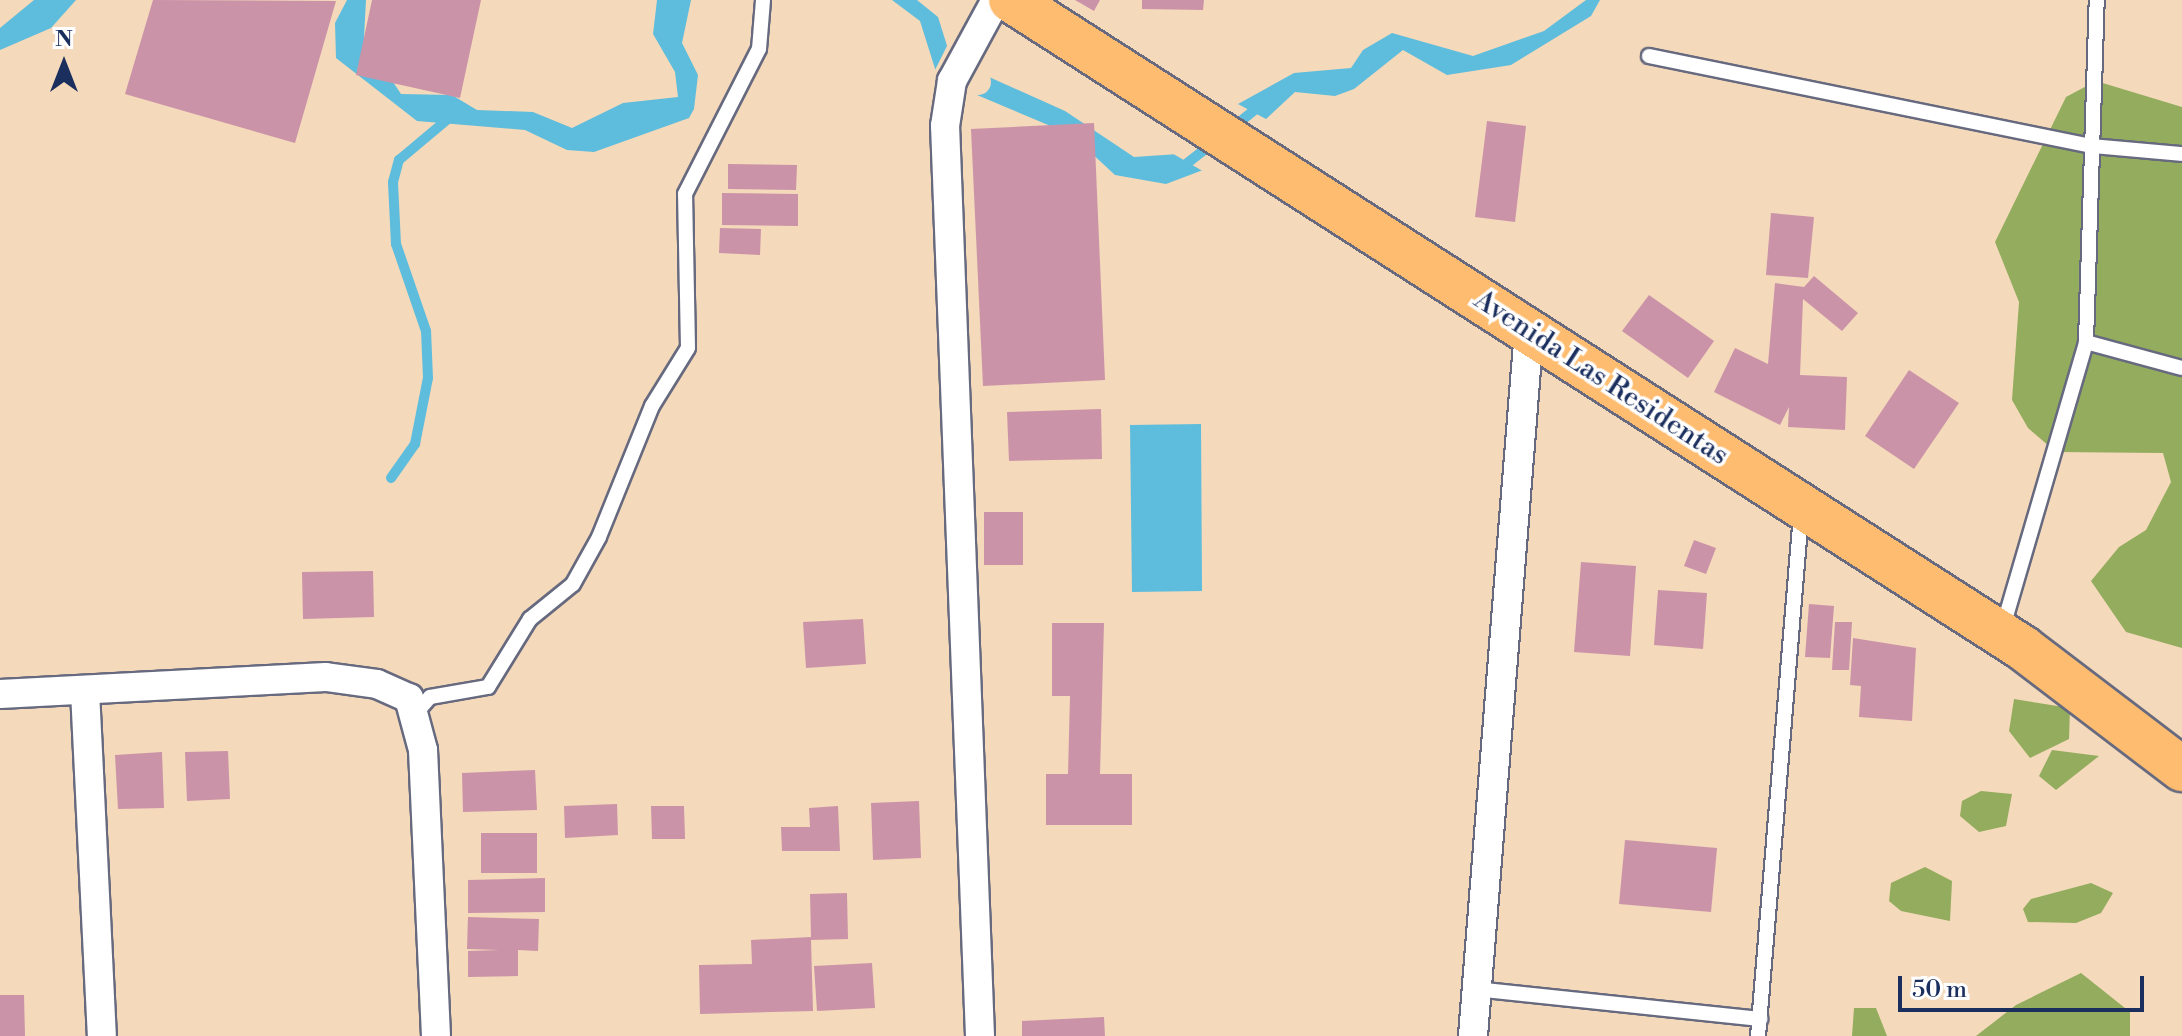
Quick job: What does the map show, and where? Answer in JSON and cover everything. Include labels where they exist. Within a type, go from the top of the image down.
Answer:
[{"type":"main road","name":"Avenida Las Residentas","points":[[1011,0],[1529,330],[1801,509],[2001,634],[2182,769]]},
{"type":"street","points":[[980,1036],[945,126],[952,81],[996,0]]},
{"type":"street","points":[[1473,1036],[1529,330]]},
{"type":"street","points":[[0,694],[326,677],[377,684],[409,698],[417,712],[436,1036]]},
{"type":"street","points":[[85,691],[102,1036]]},
{"type":"lane","points":[[2001,634],[2086,342],[2097,0]]},
{"type":"lane","points":[[417,712],[430,697],[488,687],[530,619],[573,584],[599,537],[652,406],[688,348],[685,194],[759,49],[763,1]]},
{"type":"lane","points":[[1649,56],[2092,146],[2182,154]]},
{"type":"lane","points":[[2086,342],[2182,368]]},
{"type":"lane","points":[[1758,1036],[1801,509]]},
{"type":"lane","points":[[1475,989],[1760,1019]]},
{"type":"green space","points":[[2096,81],[2182,107],[2182,648],[2126,632],[2091,581],[2119,547],[2146,530],[2171,482],[2163,453],[2056,452],[2028,428],[2012,400],[2019,302],[1995,242],[2066,97]]},
{"type":"green space","points":[[2014,699],[2070,708],[2069,739],[2030,758],[2009,731]]},
{"type":"green space","points":[[2052,750],[2099,756],[2056,790],[2039,776]]},
{"type":"green space","points":[[1981,791],[2012,794],[2006,826],[1979,832],[1960,816],[1962,801]]},
{"type":"green space","points":[[1925,867],[1952,881],[1950,921],[1901,911],[1889,901],[1891,883]]},
{"type":"green space","points":[[2091,883],[2113,893],[2101,913],[2076,923],[2028,922],[2023,909],[2031,899]]},
{"type":"green space","points":[[2081,973],[2130,1012],[2130,1036],[1976,1036],[2016,1005]]},
{"type":"green space","points":[[1854,1008],[1876,1008],[1887,1036],[1852,1036]]},
{"type":"water","points":[[34,0],[76,0],[51,28],[0,50],[0,28]]},
{"type":"water","points":[[347,0],[366,0],[364,38],[401,94],[452,95],[477,110],[533,112],[572,128],[623,103],[678,97],[675,72],[653,34],[657,0],[691,0],[682,43],[698,75],[694,109],[689,118],[594,152],[567,150],[525,130],[417,121],[336,58],[335,23]]},
{"type":"water","points":[[892,0],[917,0],[938,17],[949,52],[937,75],[920,21]]},
{"type":"water","points":[[1586,0],[1600,0],[1591,16],[1511,65],[1447,75],[1403,50],[1354,89],[1335,96],[1295,92],[1266,119],[1238,104],[1294,73],[1351,68],[1363,50],[1392,33],[1473,56],[1544,31]]},
{"type":"water","points":[[989,77],[1065,111],[1134,157],[1178,154],[1203,170],[1166,184],[1115,175],[1072,135],[977,95]]},
{"type":"water","points":[[1201,424],[1202,591],[1132,592],[1130,425]]},
{"type":"pier","points":[[951,38],[953,51],[935,79],[933,74]]},
{"type":"pier","points":[[978,69],[987,73],[991,82],[987,91],[978,95],[969,91],[965,82],[969,73]]},
{"type":"pier","points":[[1180,151],[1206,167],[1206,173],[1170,152]]},
{"type":"building","points":[[153,0],[336,1],[295,143],[125,94]]},
{"type":"building","points":[[372,0],[481,0],[460,98],[356,75]]},
{"type":"building","points":[[1075,0],[1100,0],[1094,11]]},
{"type":"building","points":[[1142,0],[1204,0],[1203,10],[1142,9]]},
{"type":"building","points":[[1487,121],[1526,126],[1515,222],[1475,217]]},
{"type":"building","points":[[1094,123],[1105,380],[983,386],[971,129]]},
{"type":"building","points":[[728,164],[797,165],[796,190],[728,189]]},
{"type":"building","points":[[722,193],[798,194],[798,226],[722,225]]},
{"type":"building","points":[[1771,213],[1814,217],[1808,278],[1766,275]]},
{"type":"building","points":[[720,228],[761,229],[760,255],[719,253]]},
{"type":"building","points":[[1814,276],[1858,313],[1842,331],[1803,299],[1800,375],[1847,377],[1845,430],[1788,427],[1789,407],[1780,425],[1714,392],[1735,348],[1768,364],[1775,283],[1804,287]]},
{"type":"building","points":[[1649,295],[1714,341],[1688,378],[1622,331]]},
{"type":"building","points":[[1909,370],[1959,403],[1914,469],[1865,436]]},
{"type":"building","points":[[1101,409],[1102,459],[1009,461],[1007,412]]},
{"type":"building","points":[[984,512],[1023,512],[1023,565],[984,565]]},
{"type":"building","points":[[1694,540],[1716,548],[1706,574],[1684,566]]},
{"type":"building","points":[[1581,562],[1636,566],[1630,656],[1574,652]]},
{"type":"building","points":[[373,571],[374,617],[303,619],[302,572]]},
{"type":"building","points":[[1658,590],[1707,593],[1703,649],[1654,645]]},
{"type":"building","points":[[1809,604],[1834,606],[1830,658],[1805,657]]},
{"type":"building","points":[[863,619],[866,664],[806,668],[803,622]]},
{"type":"building","points":[[1835,622],[1852,622],[1849,670],[1832,670]]},
{"type":"building","points":[[1052,623],[1104,623],[1100,774],[1132,774],[1132,825],[1046,825],[1046,774],[1068,774],[1070,696],[1052,696]]},
{"type":"building","points":[[1853,638],[1916,648],[1912,721],[1859,717],[1861,686],[1850,685]]},
{"type":"building","points":[[228,751],[230,799],[187,801],[185,752]]},
{"type":"building","points":[[162,752],[164,808],[118,809],[115,755]]},
{"type":"building","points":[[535,770],[537,810],[463,812],[462,773]]},
{"type":"building","points":[[919,801],[921,858],[873,860],[871,803]]},
{"type":"building","points":[[617,804],[618,835],[565,838],[564,806]]},
{"type":"building","points":[[651,806],[684,806],[685,839],[652,839]]},
{"type":"building","points":[[838,806],[840,851],[782,851],[781,827],[810,827],[809,808]]},
{"type":"building","points":[[481,833],[537,833],[537,873],[481,873]]},
{"type":"building","points":[[1625,840],[1717,848],[1711,912],[1619,904]]},
{"type":"building","points":[[545,878],[545,912],[468,913],[468,880]]},
{"type":"building","points":[[847,893],[848,939],[811,940],[813,1011],[700,1014],[699,965],[752,964],[751,940],[811,937],[810,894]]},
{"type":"building","points":[[468,917],[539,919],[538,951],[518,950],[518,976],[468,977],[468,951],[499,950],[467,949]]},
{"type":"building","points":[[872,963],[875,1008],[817,1011],[814,966]]},
{"type":"building","points":[[0,995],[24,995],[25,1036],[0,1036]]},
{"type":"building","points":[[1104,1017],[1105,1036],[1022,1036],[1022,1021]]},
{"type":"waterway","points":[[1231,129],[1262,104]]},
{"type":"waterway","points":[[391,478],[415,444],[428,378],[426,331],[396,244],[393,182],[399,160],[449,118]]},
{"type":"waterway","points":[[1181,168],[1212,144]]}]
